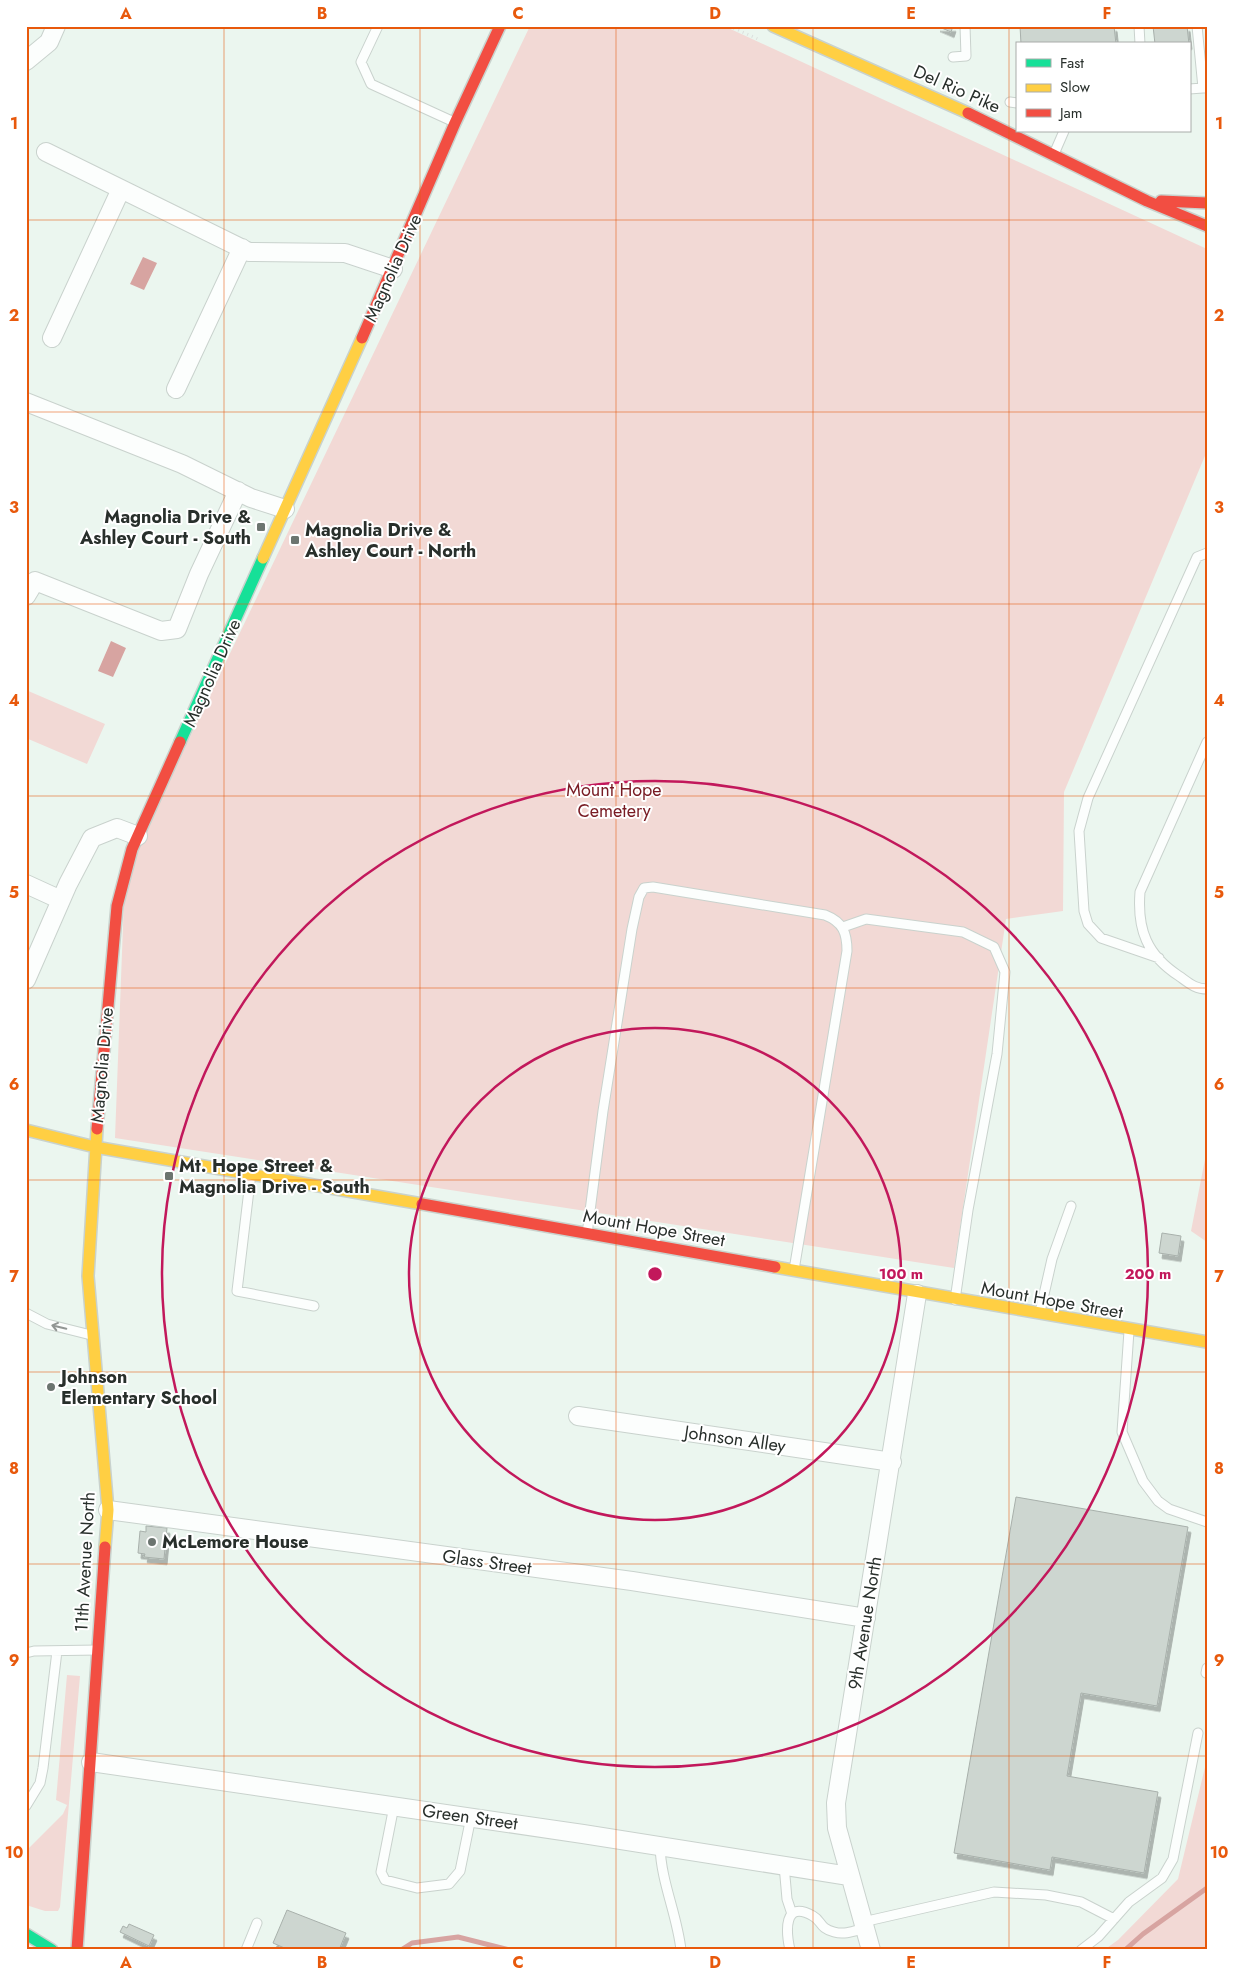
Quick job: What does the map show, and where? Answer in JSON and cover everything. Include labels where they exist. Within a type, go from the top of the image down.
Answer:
[{"type":"street","points":[[26,61],[49,42],[56,26]]},
{"type":"street","name":"Magnolia Drive","points":[[95,1147],[116,906],[138,836],[393,269],[455,123],[500,26]]},
{"type":"street","name":"Del Rio Pike","points":[[773,26],[801,32],[1147,201],[1207,226]]},
{"type":"street","points":[[46,152],[249,252],[345,253],[393,269]]},
{"type":"street","points":[[52,338],[121,189]]},
{"type":"street","points":[[1147,201],[1207,203]]},
{"type":"street","points":[[176,390],[242,248]]},
{"type":"street","points":[[26,402],[182,464],[238,491],[285,509]]},
{"type":"street","points":[[26,596],[35,581],[161,631],[177,629],[199,574],[238,491]]},
{"type":"street","points":[[26,980],[61,900],[92,838],[117,828],[138,836]]},
{"type":"street","points":[[26,884],[61,900]]},
{"type":"street","name":"Mount Hope Street","points":[[26,1130],[95,1147],[251,1173],[917,1294],[1129,1331],[1207,1342]]},
{"type":"street","name":"11th Avenue North","points":[[77,1950],[108,1510],[88,1276],[95,1147]]},
{"type":"street","name":"9th Avenue North","points":[[871,1950],[837,1828],[836,1803],[892,1462],[917,1294]]},
{"type":"street","name":"Johnson Alley","points":[[578,1416],[892,1462]]},
{"type":"street","name":"Glass Street","points":[[108,1510],[632,1581],[866,1618]]},
{"type":"street","name":"Green Street","points":[[91,1762],[471,1817],[849,1876]]},
{"type":"street","points":[[26,1934],[52,1950]]},
{"type":"lane","points":[[378,26],[361,62],[371,84],[455,123]]},
{"type":"lane","points":[[953,57],[966,56],[966,26]]},
{"type":"lane","points":[[1138,26],[1140,42]]},
{"type":"lane","points":[[1190,88],[1205,88],[1197,26]]},
{"type":"lane","points":[[1054,154],[1064,132]]},
{"type":"lane","points":[[1158,958],[1101,938],[1088,924],[1084,911],[1079,831],[1088,798],[1197,557],[1207,553]]},
{"type":"lane","points":[[1207,742],[1140,892],[1140,925],[1149,948],[1167,968],[1197,989],[1207,989]]},
{"type":"lane","points":[[587,1234],[602,1111],[636,906],[644,888],[652,887],[825,915],[836,919],[843,927],[847,936],[847,951],[794,1271]]},
{"type":"lane","points":[[843,927],[866,919],[963,932],[994,947],[1005,972],[997,1054],[968,1210],[955,1300]]},
{"type":"lane","points":[[251,1173],[237,1291],[314,1306]]},
{"type":"lane","points":[[1040,1315],[1052,1259],[1071,1206]]},
{"type":"lane","points":[[26,1313],[47,1324],[94,1335]]},
{"type":"lane","points":[[1129,1331],[1122,1432],[1143,1480],[1158,1501],[1169,1508],[1207,1522]]},
{"type":"lane","points":[[26,1806],[40,1784],[57,1650]]},
{"type":"lane","points":[[26,1653],[57,1650],[98,1650]]},
{"type":"lane","points":[[1082,1950],[1098,1937],[1129,1902],[1162,1878],[1173,1859],[1198,1733]]},
{"type":"lane","points":[[394,1806],[381,1872],[386,1880],[417,1888],[449,1884],[460,1871],[471,1817]]},
{"type":"lane","points":[[660,1846],[660,1863],[679,1930],[681,1950]]},
{"type":"lane","points":[[784,1865],[787,1899],[792,1914]]},
{"type":"lane","points":[[790,1950],[786,1931],[788,1919],[797,1912],[814,1916],[822,1927],[836,1932],[848,1933],[864,1925],[994,1892],[1046,1895],[1081,1902],[1114,1919]]},
{"type":"lane","points":[[246,1950],[257,1923]]},
{"type":"green space","name":"Mount Hope Cemetery","points":[[530,26],[724,26],[1207,249],[1207,451],[1064,792],[1063,911],[1006,919],[954,1268],[115,1138],[125,873]]},
{"type":"green space","points":[[26,690],[105,724],[87,764],[26,738]]},
{"type":"green space","points":[[1207,1149],[1207,1242],[1191,1231]]},
{"type":"green space","points":[[67,1675],[80,1676],[60,1907],[58,1911],[45,1911],[26,1905],[26,1848],[28,1849],[63,1814],[67,1805],[56,1800]]},
{"type":"green space","points":[[1207,1759],[1207,1950],[1104,1950],[1118,1940],[1178,1879]]},
{"type":"shaded area","points":[[143,257],[157,263],[144,290],[130,284]]},
{"type":"shaded area","points":[[111,641],[126,648],[113,677],[98,671]]},
{"type":"building","points":[[937,26],[953,26],[951,32]]},
{"type":"building","points":[[1020,26],[1114,26],[1116,42],[1021,42]]},
{"type":"building","points":[[1153,26],[1187,26],[1189,42],[1155,42]]},
{"type":"building","points":[[1162,1233],[1181,1236],[1178,1256],[1159,1253]]},
{"type":"building","points":[[1016,1497],[1188,1527],[1157,1706],[1081,1693],[1067,1776],[1158,1792],[1144,1873],[1052,1857],[1050,1870],[954,1853]]},
{"type":"building","name":"McLemore House","points":[[146,1526],[167,1528],[164,1559],[144,1557],[145,1554],[138,1553],[140,1531],[146,1532]]},
{"type":"building","points":[[287,1910],[346,1933],[339,1950],[289,1950],[273,1943]]},
{"type":"building","points":[[129,1924],[154,1935],[149,1946],[120,1932],[123,1926],[127,1928]]},
{"type":"waterway","points":[[1125,1950],[1143,1934],[1207,1888]]},
{"type":"waterway","points":[[401,1950],[412,1943],[458,1937],[510,1950]]},
{"type":"traffic: fast","points":[[180,742],[263,558]]},
{"type":"traffic: fast","points":[[26,1934],[52,1950]]},
{"type":"traffic: slow","points":[[773,26],[968,113]]},
{"type":"traffic: slow","points":[[263,558],[362,338]]},
{"type":"traffic: slow","points":[[97,1129],[88,1276],[108,1510],[105,1547]]},
{"type":"traffic: slow","points":[[26,1130],[95,1147],[422,1204]]},
{"type":"traffic: slow","points":[[775,1267],[1207,1342]]},
{"type":"traffic: jam","points":[[362,338],[455,123],[500,26]]},
{"type":"traffic: jam","points":[[968,113],[1147,201],[1207,226]]},
{"type":"traffic: jam","points":[[1161,201],[1207,203]]},
{"type":"traffic: jam","points":[[97,1129],[117,906],[132,849],[180,742]]},
{"type":"traffic: jam","points":[[422,1204],[775,1267]]},
{"type":"traffic: jam","points":[[77,1950],[105,1547]]},
{"type":"place","name":"Magnolia Drive & Ashley Court - South","points":[[261,527]]},
{"type":"place","name":"Magnolia Drive & Ashley Court - North","points":[[295,540]]},
{"type":"place","name":"Mt. Hope Street & Magnolia Drive - South","points":[[169,1176]]},
{"type":"place","name":"Johnson Elementary School","points":[[51,1387]]},
{"type":"place","name":"McLemore House","points":[[152,1542]]}]
